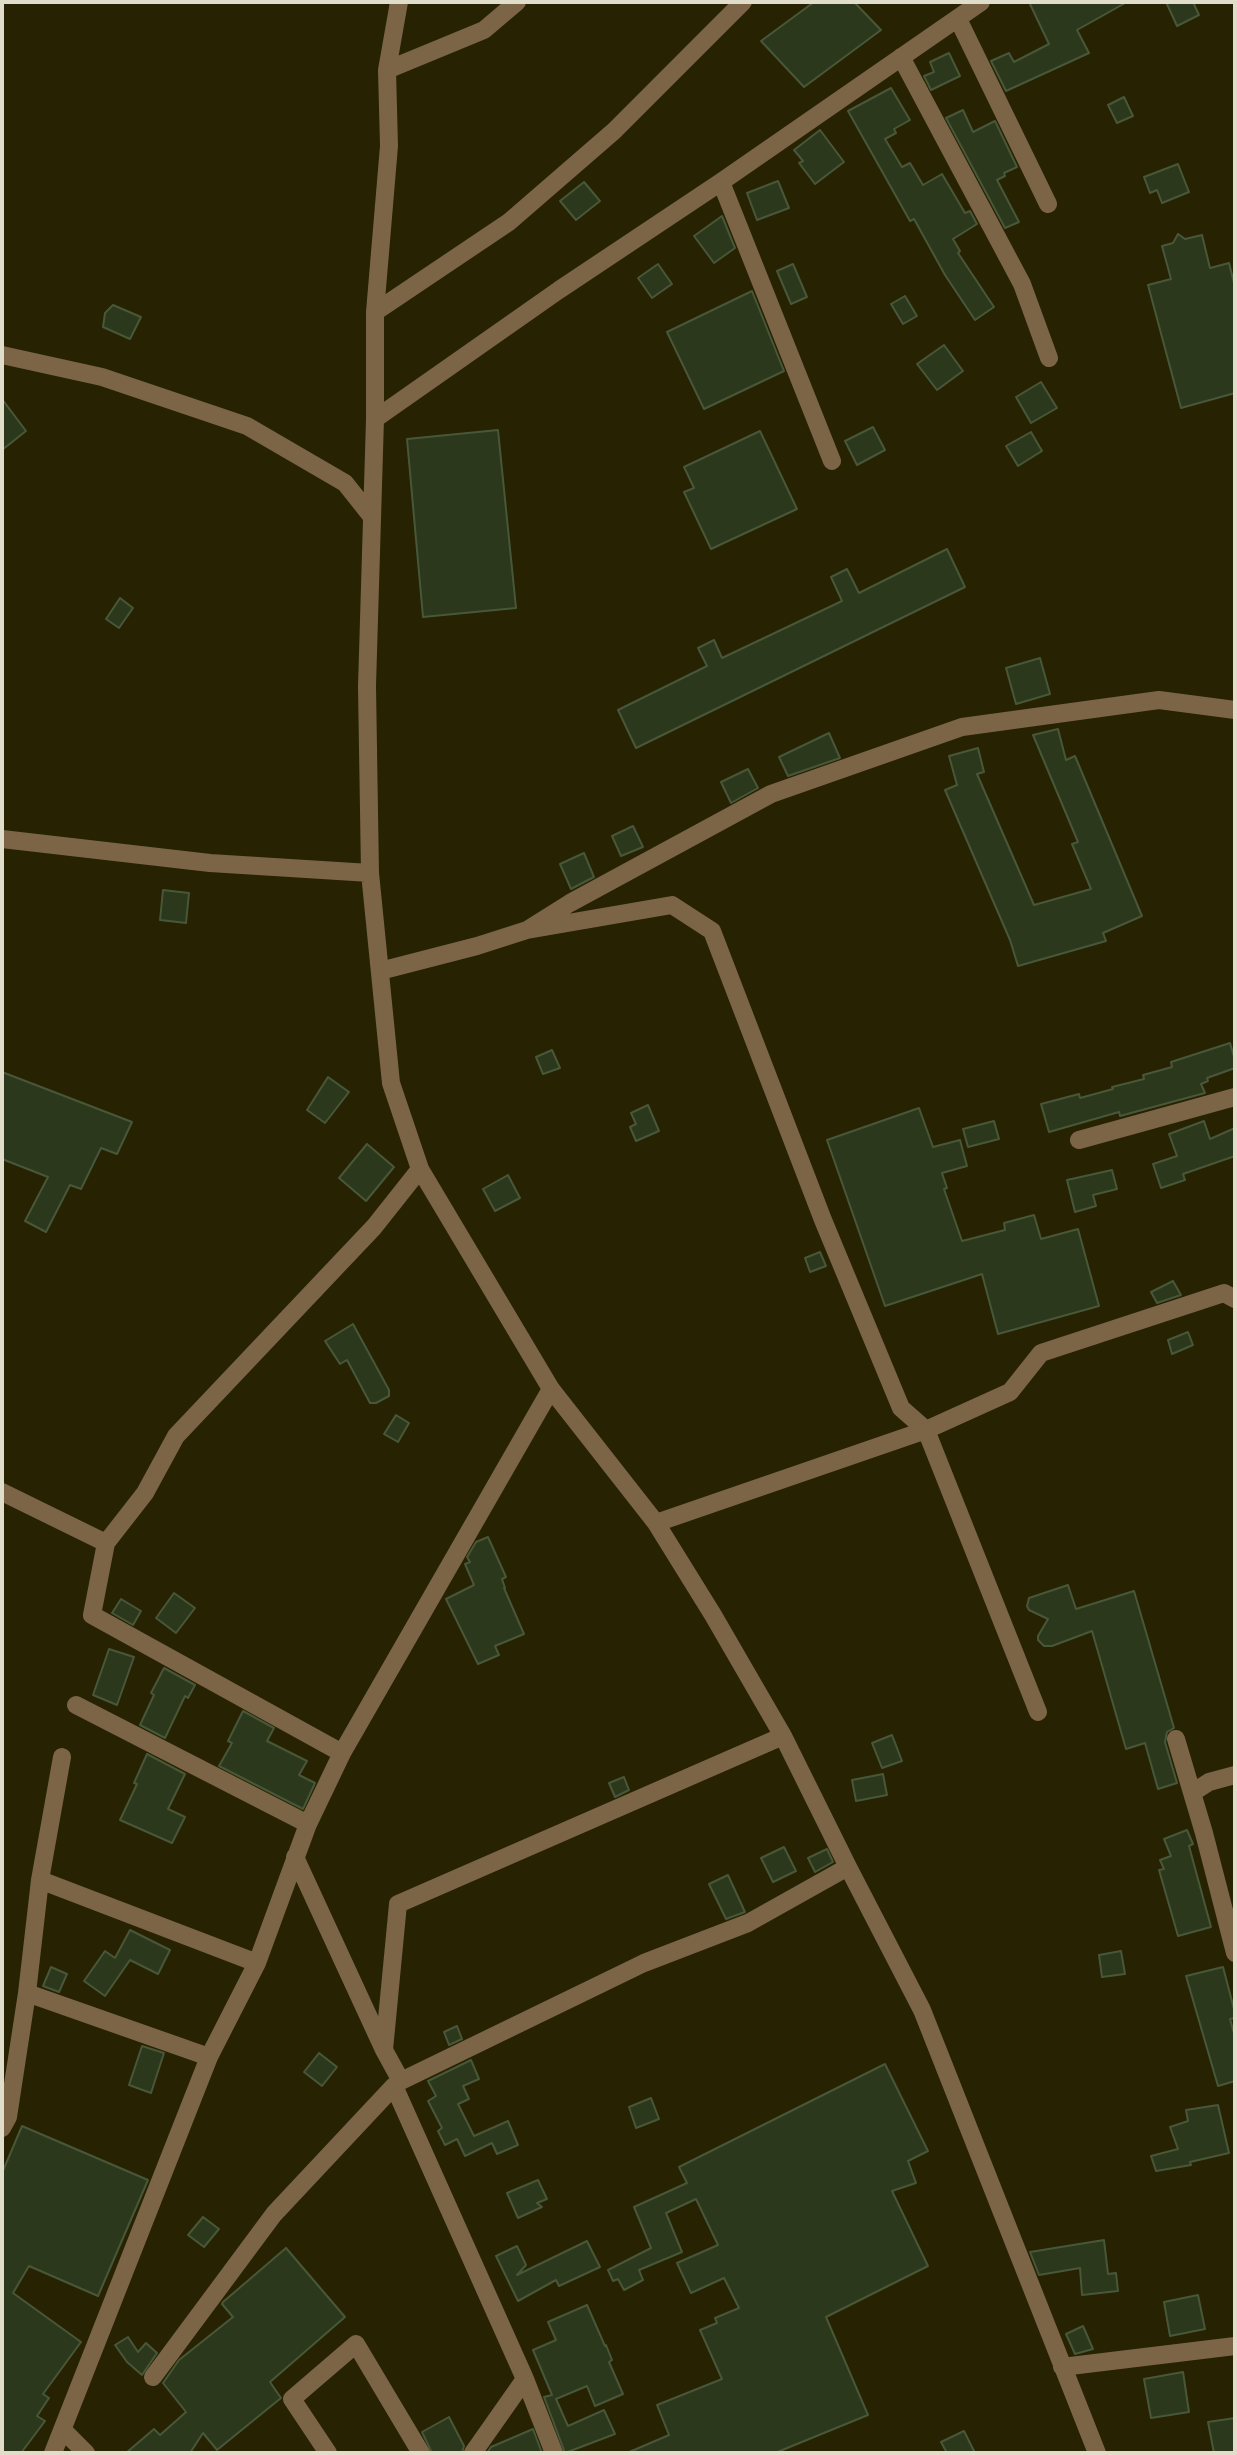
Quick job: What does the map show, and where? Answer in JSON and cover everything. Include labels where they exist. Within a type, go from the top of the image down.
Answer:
[{"type":"street","points":[[399,2],[387,70],[389,146],[374,312],[375,419],[367,686],[370,873],[391,1083],[420,1169],[551,1390],[656,1523],[783,1736],[922,2010],[1097,2453]]},
{"type":"street","points":[[387,70],[484,30],[517,2]]},
{"type":"street","points":[[374,312],[509,222],[614,131],[743,2]]},
{"type":"street","points":[[375,419],[981,2]]},
{"type":"street","points":[[958,19],[1048,204]]},
{"type":"street","points":[[901,57],[1022,284],[1049,358]]},
{"type":"street","points":[[721,182],[832,461]]},
{"type":"street","points":[[2,355],[102,377],[247,426],[345,483],[372,517]]},
{"type":"street","points":[[527,930],[570,903],[771,794],[962,727],[1159,700],[1235,710]]},
{"type":"street","points":[[2,839],[197,861],[370,873]]},
{"type":"street","points":[[380,971],[527,930],[672,905],[712,931],[823,1220],[901,1408],[926,1430],[1038,1712]]},
{"type":"street","points":[[1079,1140],[1235,1097]]},
{"type":"street","points":[[342,1753],[92,1615],[106,1543],[145,1493],[176,1436],[374,1227],[420,1169]]},
{"type":"street","points":[[656,1523],[926,1430],[1010,1392],[1041,1353],[1224,1293],[1235,1298]]},
{"type":"street","points":[[53,2453],[209,2057],[257,1963],[308,1824],[342,1753],[551,1390]]},
{"type":"street","points":[[2,1492],[106,1543]]},
{"type":"street","points":[[76,1705],[308,1824]]},
{"type":"street","points":[[384,2050],[398,1904],[783,1736]]},
{"type":"street","points":[[1176,1739],[1235,1953]]},
{"type":"street","points":[[2,2128],[8,2117],[27,1993],[40,1880],[62,1757]]},
{"type":"street","points":[[1192,1793],[1209,1782],[1235,1775]]},
{"type":"street","points":[[295,1857],[384,2050],[554,2453]]},
{"type":"street","points":[[153,2377],[274,2214],[397,2084],[644,1963],[748,1923],[848,1867]]},
{"type":"street","points":[[40,1880],[257,1963]]},
{"type":"street","points":[[27,1993],[209,2057]]},
{"type":"street","points":[[328,2453],[292,2399],[356,2344],[421,2453]]},
{"type":"street","points":[[1062,2367],[1235,2346]]},
{"type":"street","points":[[473,2453],[525,2379]]},
{"type":"street","points":[[63,2430],[86,2453]]},
{"type":"building","points":[[814,2],[854,2],[881,30],[804,87],[761,41]]},
{"type":"building","points":[[1029,2],[1127,2],[1077,30],[1089,53],[1006,91],[991,61],[1009,53],[1014,62],[1049,44]]},
{"type":"building","points":[[1166,2],[1193,2],[1199,15],[1177,26]]},
{"type":"building","points":[[949,53],[960,76],[931,90],[924,76],[934,72],[930,62]]},
{"type":"building","points":[[891,88],[910,120],[894,129],[896,133],[885,139],[902,167],[910,163],[923,185],[942,174],[965,213],[970,211],[977,224],[953,239],[960,251],[958,253],[994,307],[975,320],[945,275],[914,219],[910,221],[848,111]]},
{"type":"building","points":[[1124,97],[1133,116],[1117,123],[1108,105]]},
{"type":"building","points":[[963,110],[973,132],[995,121],[1017,167],[997,180],[1019,222],[1005,228],[946,118]]},
{"type":"building","points":[[820,130],[844,162],[815,184],[799,163],[803,161],[794,150]]},
{"type":"building","points":[[1178,164],[1189,192],[1162,203],[1157,190],[1150,193],[1144,177]]},
{"type":"building","points":[[778,181],[789,208],[757,220],[747,193]]},
{"type":"building","points":[[584,182],[600,201],[576,220],[560,201]]},
{"type":"building","points":[[722,216],[735,248],[714,263],[694,236]]},
{"type":"building","points":[[1178,234],[1185,239],[1202,235],[1210,268],[1229,263],[1235,287],[1235,393],[1181,408],[1148,285],[1171,279],[1162,246],[1173,243]]},
{"type":"building","points":[[658,264],[672,284],[652,298],[638,278]]},
{"type":"building","points":[[793,264],[807,297],[791,304],[777,271]]},
{"type":"building","points":[[752,291],[784,371],[704,409],[667,332]]},
{"type":"building","points":[[905,296],[917,316],[903,324],[891,304]]},
{"type":"building","points":[[113,305],[141,317],[130,339],[103,327],[105,313]]},
{"type":"building","points":[[944,345],[963,371],[937,390],[917,364]]},
{"type":"building","points":[[1041,382],[1057,408],[1031,423],[1016,397]]},
{"type":"building","points":[[2,399],[26,431],[2,450]]},
{"type":"building","points":[[873,427],[885,450],[857,465],[845,441]]},
{"type":"building","points":[[498,430],[516,608],[423,617],[407,439]]},
{"type":"building","points":[[760,431],[797,509],[711,549],[684,492],[694,488],[684,467]]},
{"type":"building","points":[[1031,432],[1042,451],[1018,466],[1006,446]]},
{"type":"building","points":[[947,549],[965,587],[636,748],[618,710],[707,666],[698,648],[714,640],[722,658],[842,601],[831,577],[847,569],[859,593]]},
{"type":"building","points":[[120,598],[133,608],[119,628],[106,619]]},
{"type":"building","points":[[1040,658],[1050,694],[1016,704],[1006,668]]},
{"type":"building","points":[[1058,729],[1066,760],[1075,756],[1142,916],[1103,933],[1106,941],[1018,966],[1010,940],[945,790],[957,785],[949,756],[978,748],[984,772],[977,774],[1034,905],[1091,889],[1072,844],[1078,842],[1033,735]]},
{"type":"building","points":[[829,733],[840,758],[788,776],[779,757]]},
{"type":"building","points":[[748,769],[758,788],[731,803],[721,782]]},
{"type":"building","points":[[633,826],[643,847],[621,856],[612,836]]},
{"type":"building","points":[[584,853],[594,877],[571,889],[560,864]]},
{"type":"building","points":[[163,890],[189,893],[186,923],[160,920]]},
{"type":"building","points":[[1230,1043],[1235,1068],[1207,1078],[1208,1081],[1201,1084],[1205,1093],[1120,1116],[1119,1112],[1049,1132],[1041,1104],[1079,1094],[1080,1098],[1144,1079],[1143,1075],[1172,1067],[1171,1062]]},
{"type":"building","points":[[552,1050],[560,1068],[543,1074],[536,1057]]},
{"type":"building","points":[[2,1072],[132,1122],[117,1154],[101,1148],[81,1189],[70,1185],[46,1232],[25,1221],[48,1177],[2,1159]]},
{"type":"building","points":[[328,1077],[349,1092],[325,1123],[307,1110]]},
{"type":"building","points":[[648,1105],[659,1131],[636,1141],[630,1127],[636,1124],[631,1113]]},
{"type":"building","points":[[919,1108],[933,1147],[960,1140],[967,1166],[942,1173],[947,1188],[944,1189],[962,1241],[1005,1230],[1004,1223],[1034,1215],[1041,1239],[1078,1229],[1099,1306],[998,1334],[982,1274],[885,1306],[827,1140]]},
{"type":"building","points":[[994,1121],[999,1139],[968,1147],[963,1129]]},
{"type":"building","points":[[1204,1121],[1210,1139],[1235,1128],[1235,1156],[1183,1174],[1185,1180],[1161,1188],[1153,1164],[1177,1156],[1169,1134]]},
{"type":"building","points":[[367,1144],[394,1167],[366,1201],[339,1178]]},
{"type":"building","points":[[1112,1170],[1117,1189],[1093,1195],[1096,1206],[1075,1212],[1067,1180]]},
{"type":"building","points":[[508,1175],[520,1198],[495,1211],[483,1189]]},
{"type":"building","points":[[820,1252],[826,1266],[810,1272],[805,1258]]},
{"type":"building","points":[[1173,1281],[1181,1295],[1157,1303],[1151,1292]]},
{"type":"building","points":[[353,1324],[389,1390],[389,1396],[376,1403],[370,1403],[347,1360],[340,1364],[325,1341]]},
{"type":"building","points":[[1188,1332],[1193,1345],[1172,1354],[1168,1340]]},
{"type":"building","points":[[396,1415],[409,1423],[398,1442],[384,1434]]},
{"type":"building","points":[[488,1537],[506,1577],[502,1579],[504,1588],[524,1634],[495,1646],[499,1655],[478,1664],[446,1599],[474,1585],[465,1564],[470,1562],[467,1557],[476,1542]]},
{"type":"building","points":[[1068,1585],[1076,1609],[1134,1591],[1174,1728],[1167,1732],[1165,1742],[1177,1783],[1158,1789],[1145,1743],[1126,1749],[1092,1631],[1052,1646],[1044,1646],[1038,1640],[1048,1619],[1029,1610],[1029,1598]]},
{"type":"building","points":[[174,1593],[195,1608],[176,1633],[156,1618]]},
{"type":"building","points":[[121,1599],[141,1611],[133,1625],[112,1613]]},
{"type":"building","points":[[109,1649],[134,1657],[117,1705],[93,1695]]},
{"type":"building","points":[[164,1668],[195,1685],[188,1698],[185,1696],[165,1738],[140,1725],[154,1695],[151,1693]]},
{"type":"building","points":[[243,1711],[274,1728],[267,1741],[307,1761],[299,1775],[315,1783],[303,1809],[219,1766],[232,1743],[228,1741]]},
{"type":"building","points":[[892,1735],[902,1761],[882,1768],[872,1743]]},
{"type":"building","points":[[147,1754],[185,1774],[168,1809],[185,1817],[172,1843],[120,1820],[137,1784],[134,1783]]},
{"type":"building","points":[[883,1774],[887,1795],[856,1801],[852,1780]]},
{"type":"building","points":[[624,1777],[629,1790],[615,1797],[609,1783]]},
{"type":"building","points":[[1187,1830],[1193,1844],[1189,1846],[1211,1927],[1178,1936],[1159,1870],[1164,1869],[1160,1860],[1171,1856],[1164,1839]]},
{"type":"building","points":[[784,1847],[796,1871],[773,1882],[761,1858]]},
{"type":"building","points":[[827,1849],[833,1862],[815,1872],[808,1858]]},
{"type":"building","points":[[728,1875],[745,1912],[726,1919],[709,1884]]},
{"type":"building","points":[[130,1930],[170,1950],[158,1974],[130,1960],[105,1996],[84,1981],[105,1951],[115,1958]]},
{"type":"building","points":[[1121,1951],[1125,1974],[1102,1977],[1099,1955]]},
{"type":"building","points":[[51,1967],[67,1974],[59,1992],[43,1986]]},
{"type":"building","points":[[1223,1967],[1235,2013],[1235,2018],[1230,2019],[1235,2037],[1235,2081],[1218,2086],[1186,1976]]},
{"type":"building","points":[[457,2026],[462,2039],[449,2045],[444,2032]]},
{"type":"building","points":[[142,2046],[164,2053],[151,2093],[129,2085]]},
{"type":"building","points":[[319,2053],[337,2067],[322,2086],[304,2072]]},
{"type":"building","points":[[471,2060],[479,2079],[463,2086],[469,2099],[458,2104],[474,2136],[508,2121],[518,2145],[497,2154],[492,2143],[465,2156],[457,2139],[445,2145],[438,2131],[442,2128],[428,2101],[436,2096],[428,2081]]},
{"type":"building","points":[[885,2064],[928,2151],[908,2161],[916,2183],[892,2191],[928,2266],[826,2317],[868,2415],[775,2453],[627,2453],[669,2435],[657,2405],[722,2379],[700,2330],[717,2323],[715,2318],[739,2308],[724,2278],[691,2293],[677,2263],[718,2245],[696,2199],[666,2213],[682,2252],[639,2270],[643,2280],[624,2290],[618,2279],[613,2281],[608,2270],[651,2248],[634,2207],[687,2183],[679,2167]]},
{"type":"building","points":[[651,2098],[659,2119],[636,2128],[629,2107]]},
{"type":"building","points":[[1218,2105],[1229,2153],[1190,2162],[1191,2165],[1156,2171],[1151,2156],[1178,2149],[1170,2127],[1188,2121],[1186,2110]]},
{"type":"building","points":[[22,2126],[148,2180],[98,2296],[29,2266],[13,2293],[81,2342],[43,2394],[49,2398],[37,2416],[45,2421],[21,2453],[2,2453],[2,2173]]},
{"type":"building","points":[[538,2180],[547,2199],[537,2203],[542,2207],[518,2218],[507,2193]]},
{"type":"building","points":[[203,2217],[219,2229],[204,2247],[188,2235]]},
{"type":"building","points":[[1104,2240],[1108,2274],[1116,2273],[1118,2291],[1082,2295],[1080,2268],[1039,2275],[1030,2252]]},
{"type":"building","points":[[587,2241],[600,2267],[559,2286],[556,2280],[518,2301],[496,2256],[517,2246],[526,2265],[517,2275]]},
{"type":"building","points":[[286,2248],[345,2317],[270,2382],[281,2398],[217,2450],[203,2433],[190,2453],[126,2453],[154,2429],[160,2435],[186,2412],[163,2383],[179,2360],[233,2317],[223,2302]]},
{"type":"building","points":[[1198,2295],[1205,2329],[1170,2336],[1164,2302]]},
{"type":"building","points":[[587,2305],[606,2345],[612,2360],[609,2362],[623,2394],[595,2406],[587,2386],[556,2399],[568,2426],[604,2410],[615,2434],[565,2453],[544,2397],[552,2395],[533,2350],[556,2340],[548,2322]]},
{"type":"building","points":[[1083,2326],[1093,2349],[1075,2354],[1066,2334]]},
{"type":"building","points":[[128,2337],[138,2352],[146,2343],[157,2353],[142,2375],[127,2362],[115,2345]]},
{"type":"building","points":[[1183,2372],[1189,2412],[1151,2418],[1144,2379]]},
{"type":"building","points":[[449,2417],[464,2446],[462,2453],[432,2453],[422,2432]]},
{"type":"building","points":[[1235,2418],[1235,2453],[1214,2453],[1208,2422]]},
{"type":"building","points":[[533,2429],[542,2453],[487,2453],[491,2447]]},
{"type":"building","points":[[964,2431],[975,2453],[947,2453],[941,2442]]}]
